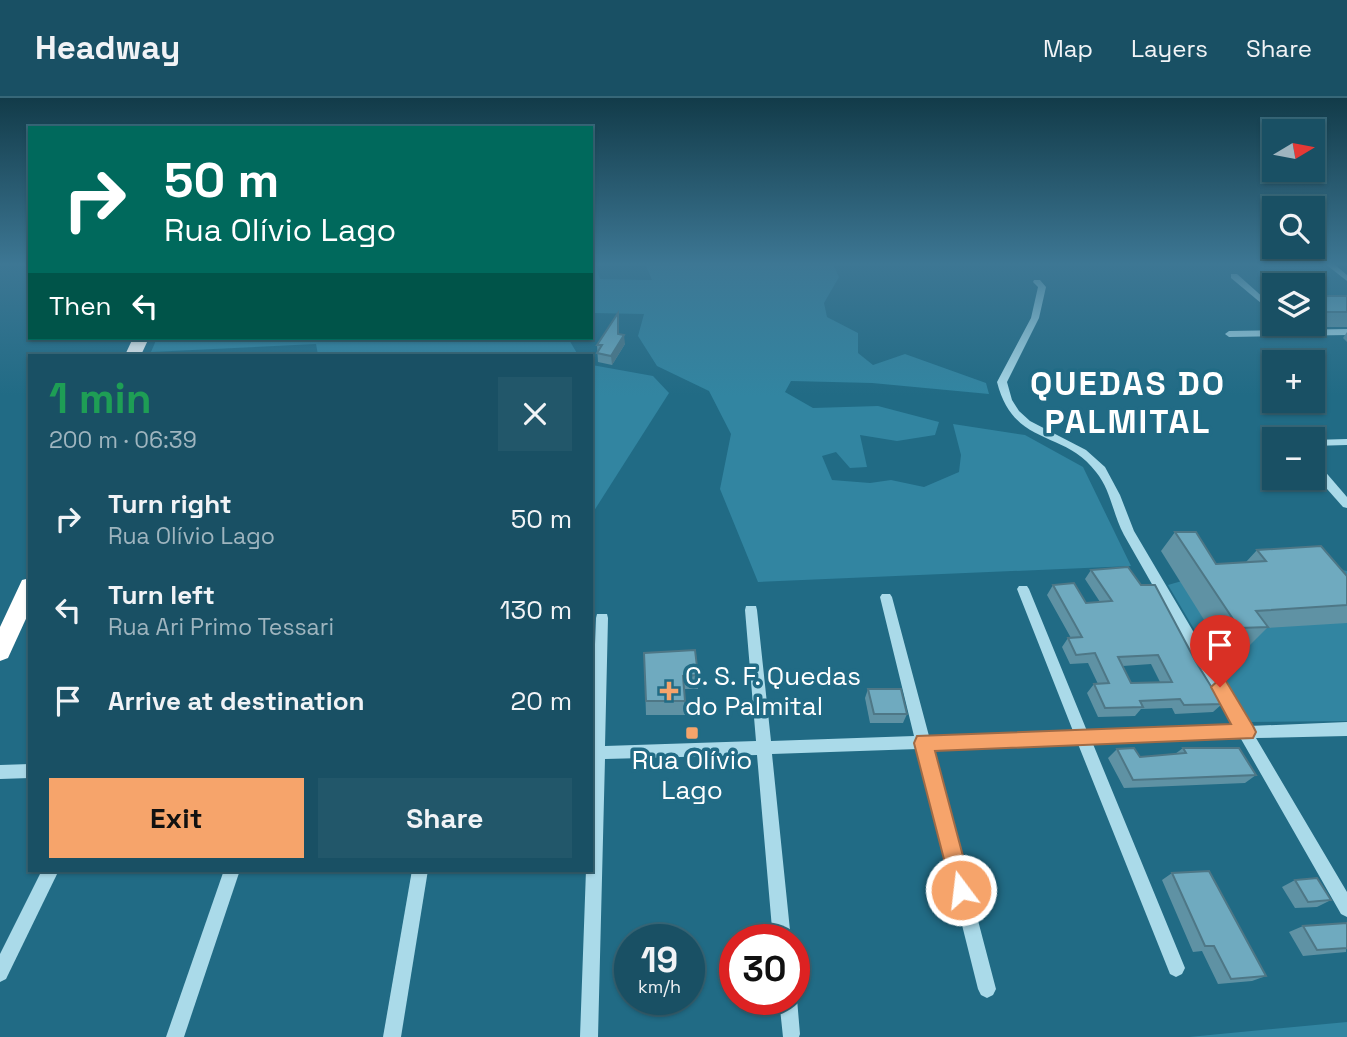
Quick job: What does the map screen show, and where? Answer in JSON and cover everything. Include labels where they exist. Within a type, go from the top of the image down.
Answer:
[{"type":"highway","points":[[0,651],[28,590]]},
{"type":"street","points":[[1038,307],[1035,318],[1002,382],[1003,395],[1022,423],[1081,452],[1104,473],[1128,531],[1347,908]]},
{"type":"street","points":[[1325,332],[1347,332]]},
{"type":"street","points":[[1229,334],[1262,334]]},
{"type":"street","points":[[1325,443],[1347,442]]},
{"type":"street","points":[[1325,479],[1347,504]]},
{"type":"street","points":[[1023,590],[1176,968]]},
{"type":"street","points":[[886,597],[987,989]]},
{"type":"street","points":[[751,610],[780,924]]},
{"type":"street","points":[[593,848],[602,618]]},
{"type":"street","points":[[595,753],[1347,729]]},
{"type":"street","points":[[0,772],[28,771]]},
{"type":"street","points":[[0,973],[50,872]]},
{"type":"street","points":[[175,1037],[231,872]]},
{"type":"street","points":[[392,1037],[420,872]]},
{"type":"street","points":[[589,1037],[592,872]]},
{"type":"street","points":[[789,1015],[791,1034]]},
{"type":"shaded area","points":[[593,307],[825,307],[827,317],[858,333],[858,353],[873,365],[905,354],[986,383],[989,394],[872,383],[791,381],[785,392],[813,408],[878,406],[939,422],[935,435],[897,441],[860,435],[867,467],[850,468],[836,452],[822,456],[832,480],[870,483],[891,480],[924,487],[959,472],[961,455],[953,424],[1025,435],[1083,467],[1131,566],[758,582],[720,489],[731,434],[709,391],[657,366],[638,336],[644,314],[593,313]]},
{"type":"shaded area","points":[[156,340],[569,340],[577,354],[318,354],[316,344],[151,352]]},
{"type":"shaded area","points":[[593,365],[653,376],[669,393],[593,512]]},
{"type":"shaded area","points":[[1298,561],[1347,571],[1347,721],[1249,722],[1168,585],[1237,565]]},
{"type":"shaded area","points":[[1347,1022],[1347,1037],[1189,1037]]},
{"type":"building","points":[[1325,307],[1347,307],[1347,312],[1325,312]]},
{"type":"building","points":[[618,313],[618,334],[624,335],[611,356],[597,353],[602,345],[597,345]]},
{"type":"building","points":[[1175,532],[1196,532],[1216,564],[1266,561],[1257,550],[1321,546],[1347,576],[1347,605],[1256,611],[1268,627],[1239,628]]},
{"type":"building","points":[[1128,567],[1141,585],[1155,585],[1222,704],[1184,705],[1180,699],[1140,701],[1143,707],[1105,708],[1094,684],[1109,683],[1095,653],[1076,655],[1068,638],[1082,637],[1053,585],[1074,583],[1086,603],[1112,601],[1091,570]],"holes":[[[1158,655],[1172,682],[1131,683],[1118,657]]]},
{"type":"building","name":"C. S. F. Quedas do Palmital","points":[[695,650],[698,675],[683,676],[685,701],[646,701],[644,653]]},
{"type":"building","points":[[868,689],[901,689],[907,714],[874,714]]},
{"type":"building","points":[[1134,748],[1140,757],[1186,753],[1183,748],[1239,748],[1256,775],[1133,780],[1117,749]]},
{"type":"building","points":[[1209,871],[1266,976],[1231,979],[1214,946],[1205,946],[1172,873]]},
{"type":"building","points":[[1317,878],[1331,900],[1308,902],[1295,880]]},
{"type":"building","points":[[1347,923],[1347,948],[1317,950],[1303,926]]},
{"type":"place","name":"C. S. F. Quedas do Palmital","points":[[669,691]]},
{"type":"place","name":"Rua Olívio Lago","points":[[692,733]]},
{"type":"district","name":"QUEDAS DO PALMITAL","points":[[1128,403]]},
{"type":"route","points":[[961,890],[923,743],[1246,732],[1220,687]]}]
